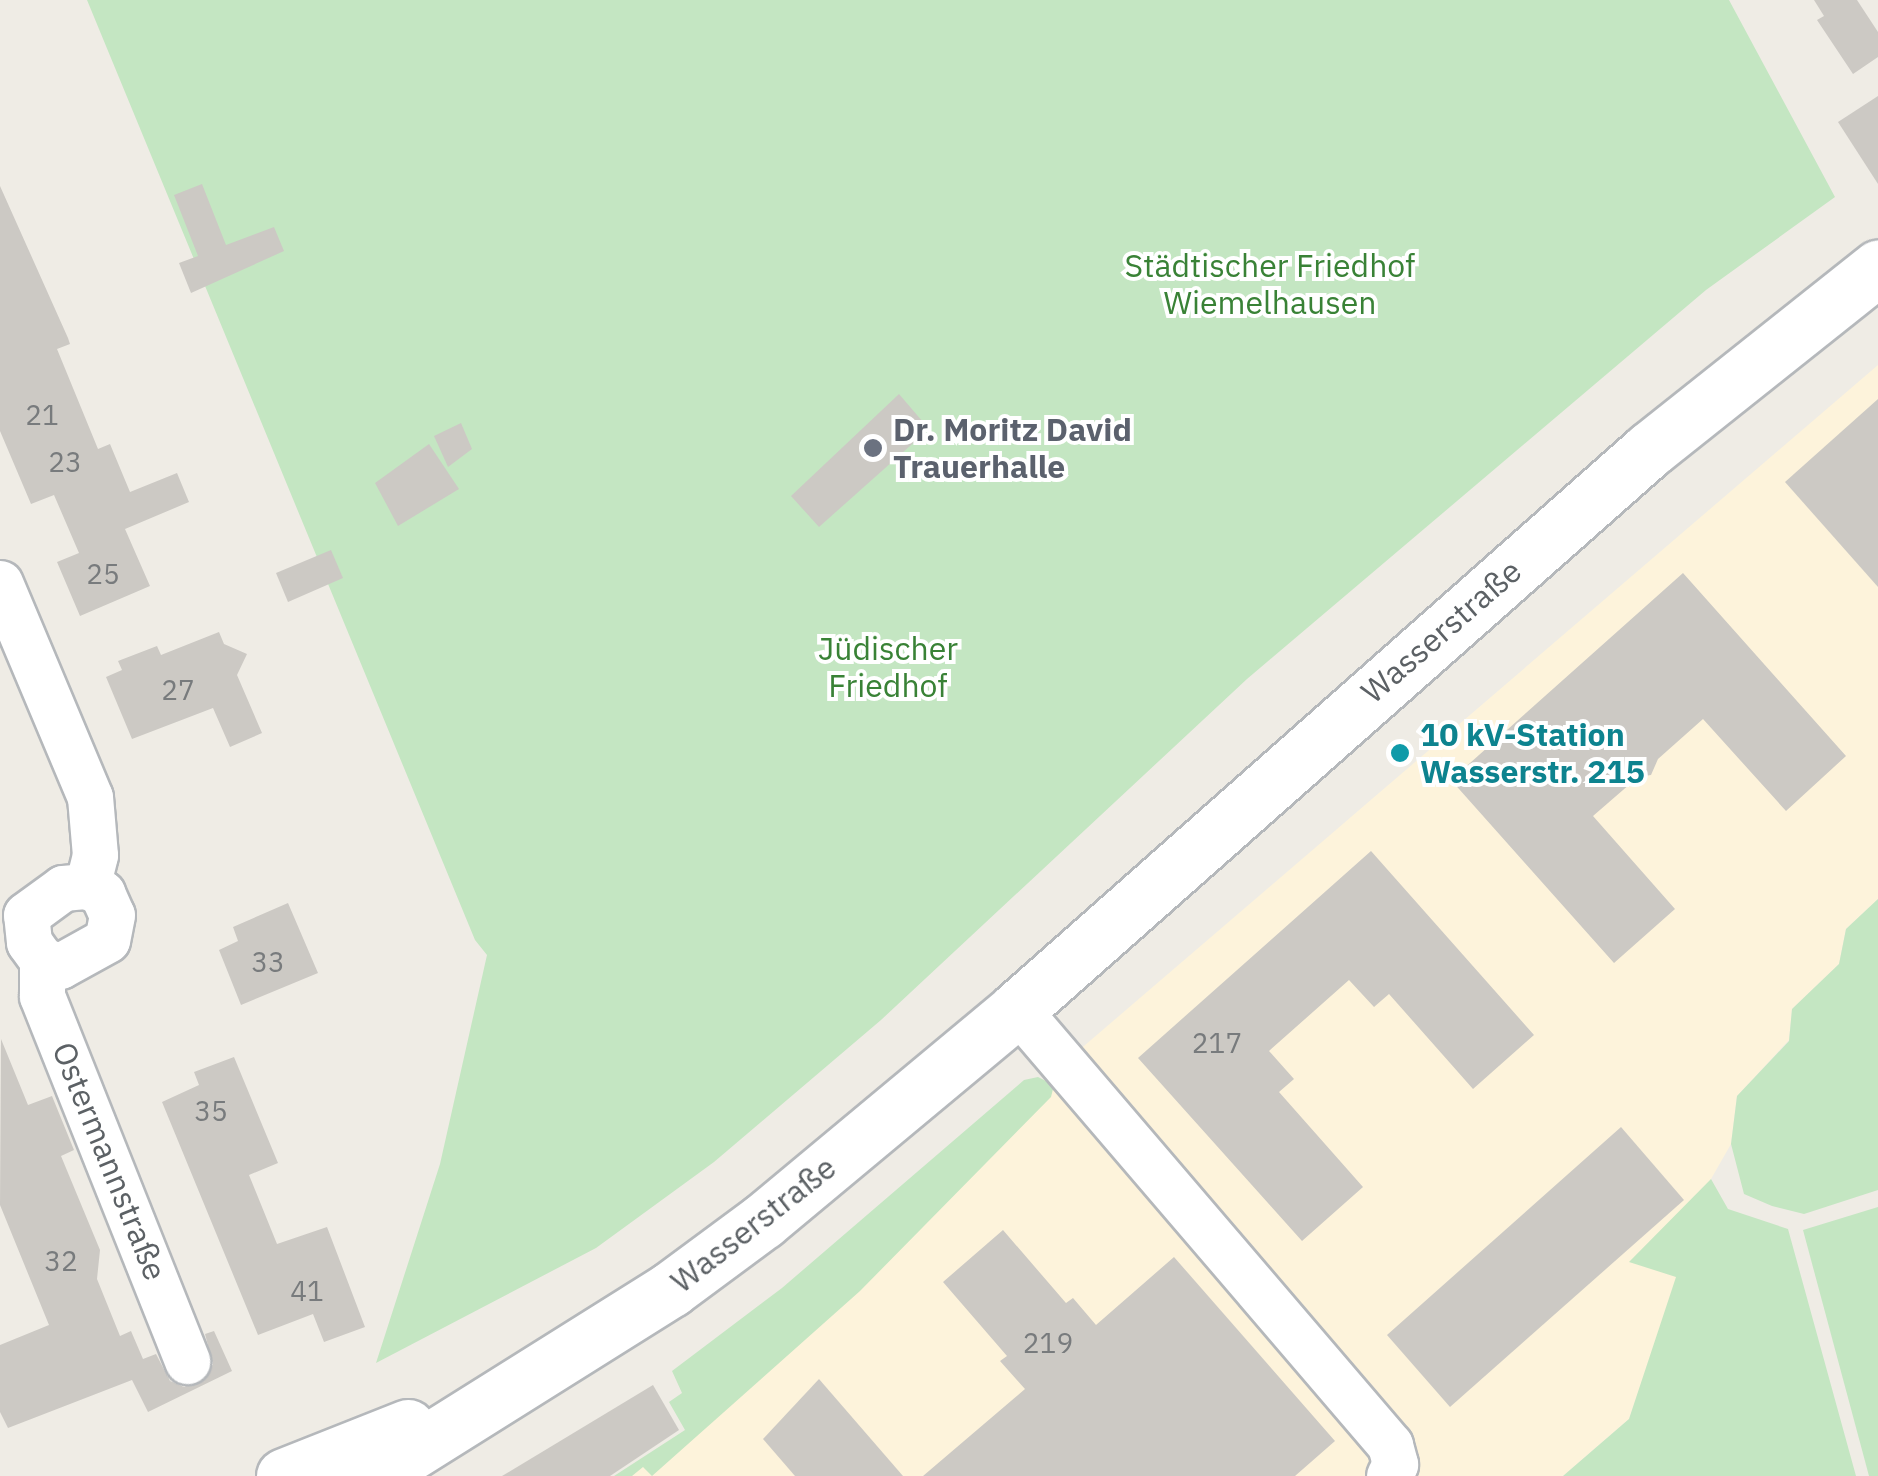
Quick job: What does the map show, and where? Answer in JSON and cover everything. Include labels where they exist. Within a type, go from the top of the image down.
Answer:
[{"type":"main road","name":"Wasserstraße","points":[[373,1476],[671,1289],[1017,1009],[1649,450],[1878,268]]},
{"type":"main road","name":"Wasserstraße","points":[[284,1476],[406,1428],[470,1414]]},
{"type":"street","name":"Ostermannstraße","points":[[0,584],[90,797],[95,855],[87,886],[64,888],[26,915],[29,942],[42,960],[42,996],[187,1360]]},
{"type":"street","points":[[1017,1009],[1390,1445],[1399,1472]]},
{"type":"shaded area","points":[[1878,365],[1878,899],[1846,929],[1839,964],[1792,1009],[1789,1040],[1737,1096],[1731,1144],[1711,1179],[1629,1419],[1563,1476],[623,1476],[689,1431],[1021,1100]]},
{"type":"green space","points":[[87,0],[1729,0],[1835,197],[1706,290],[1247,679],[881,1020],[714,1162],[596,1248],[376,1363],[440,1164],[487,955],[475,940]]},
{"type":"green space","points":[[1878,899],[1878,1190],[1804,1214],[1772,1206],[1744,1194],[1731,1144],[1737,1096],[1789,1041],[1792,1009],[1839,964],[1846,929]]},
{"type":"green space","points":[[1038,1077],[1054,1085],[1051,1097],[860,1291],[652,1476],[643,1467],[632,1476],[614,1476],[685,1430],[669,1402],[682,1393],[672,1371],[782,1288],[1024,1080]]},
{"type":"green space","points":[[1711,1179],[1728,1209],[1788,1229],[1856,1476],[1563,1476],[1629,1419],[1676,1277],[1629,1262]]},
{"type":"green space","points":[[1878,1207],[1878,1476],[1869,1476],[1803,1230]]},
{"type":"building","points":[[1814,0],[1857,0],[1878,32],[1878,57],[1853,74],[1817,20],[1824,16]]},
{"type":"building","points":[[1878,96],[1878,184],[1838,122]]},
{"type":"building","points":[[202,184],[226,245],[274,227],[284,251],[191,293],[179,263],[198,256],[174,195]]},
{"type":"building","points":[[0,186],[68,338],[70,344],[57,349],[98,449],[110,444],[130,492],[177,473],[189,502],[125,529],[150,586],[80,616],[57,562],[79,553],[54,495],[31,504],[0,431]]},
{"type":"building","name":"Dr. Moritz David Trauerhalle","points":[[899,394],[929,429],[819,527],[791,496]]},
{"type":"building","points":[[1878,399],[1878,587],[1785,482]]},
{"type":"building","points":[[461,423],[472,449],[448,467],[434,436]]},
{"type":"building","points":[[429,444],[459,489],[398,526],[375,483]]},
{"type":"building","points":[[331,550],[343,578],[288,602],[276,573]]},
{"type":"building","points":[[1683,573],[1846,756],[1786,811],[1703,719],[1658,759],[1651,775],[1638,777],[1593,816],[1675,909],[1614,963],[1451,780]]},
{"type":"building","points":[[219,632],[224,644],[247,654],[237,675],[262,733],[230,747],[213,708],[132,739],[106,677],[122,670],[118,661],[157,646],[161,655]]},
{"type":"building","points":[[1371,851],[1534,1035],[1473,1089],[1389,994],[1374,1007],[1349,980],[1269,1051],[1294,1079],[1279,1092],[1363,1187],[1302,1241],[1138,1058]]},
{"type":"building","points":[[288,903],[318,973],[241,1005],[219,950],[238,941],[233,927]]},
{"type":"building","points":[[1,1039],[28,1105],[52,1096],[74,1150],[61,1156],[100,1250],[97,1279],[120,1336],[131,1331],[143,1359],[156,1354],[170,1381],[184,1387],[208,1376],[213,1364],[205,1334],[214,1331],[232,1371],[148,1412],[132,1380],[8,1428],[0,1412],[0,1345],[49,1325],[0,1205]]},
{"type":"building","points":[[234,1057],[278,1163],[249,1175],[277,1244],[327,1227],[365,1327],[324,1342],[313,1314],[258,1335],[162,1102],[199,1085],[194,1072]]},
{"type":"building","points":[[1621,1127],[1684,1200],[1450,1407],[1387,1335]]},
{"type":"building","points":[[1003,1230],[1066,1303],[1073,1298],[1096,1325],[1174,1257],[1335,1441],[1295,1476],[923,1476],[1025,1389],[1000,1361],[1007,1356],[943,1282]]},
{"type":"building","points":[[819,1379],[903,1476],[795,1476],[763,1439]]},
{"type":"building","points":[[653,1385],[679,1430],[610,1476],[502,1476]]},
{"type":"place","name":"Dr. Moritz David Trauerhalle","points":[[873,448]]},
{"type":"place","name":"10 kV-Station Wasserstr. 215","points":[[1400,753]]},
{"type":"park label","name":"Städtischer Friedhof Wiemelhausen","points":[[1270,284]]},
{"type":"park label","name":"Jüdischer Friedhof","points":[[888,668]]}]
